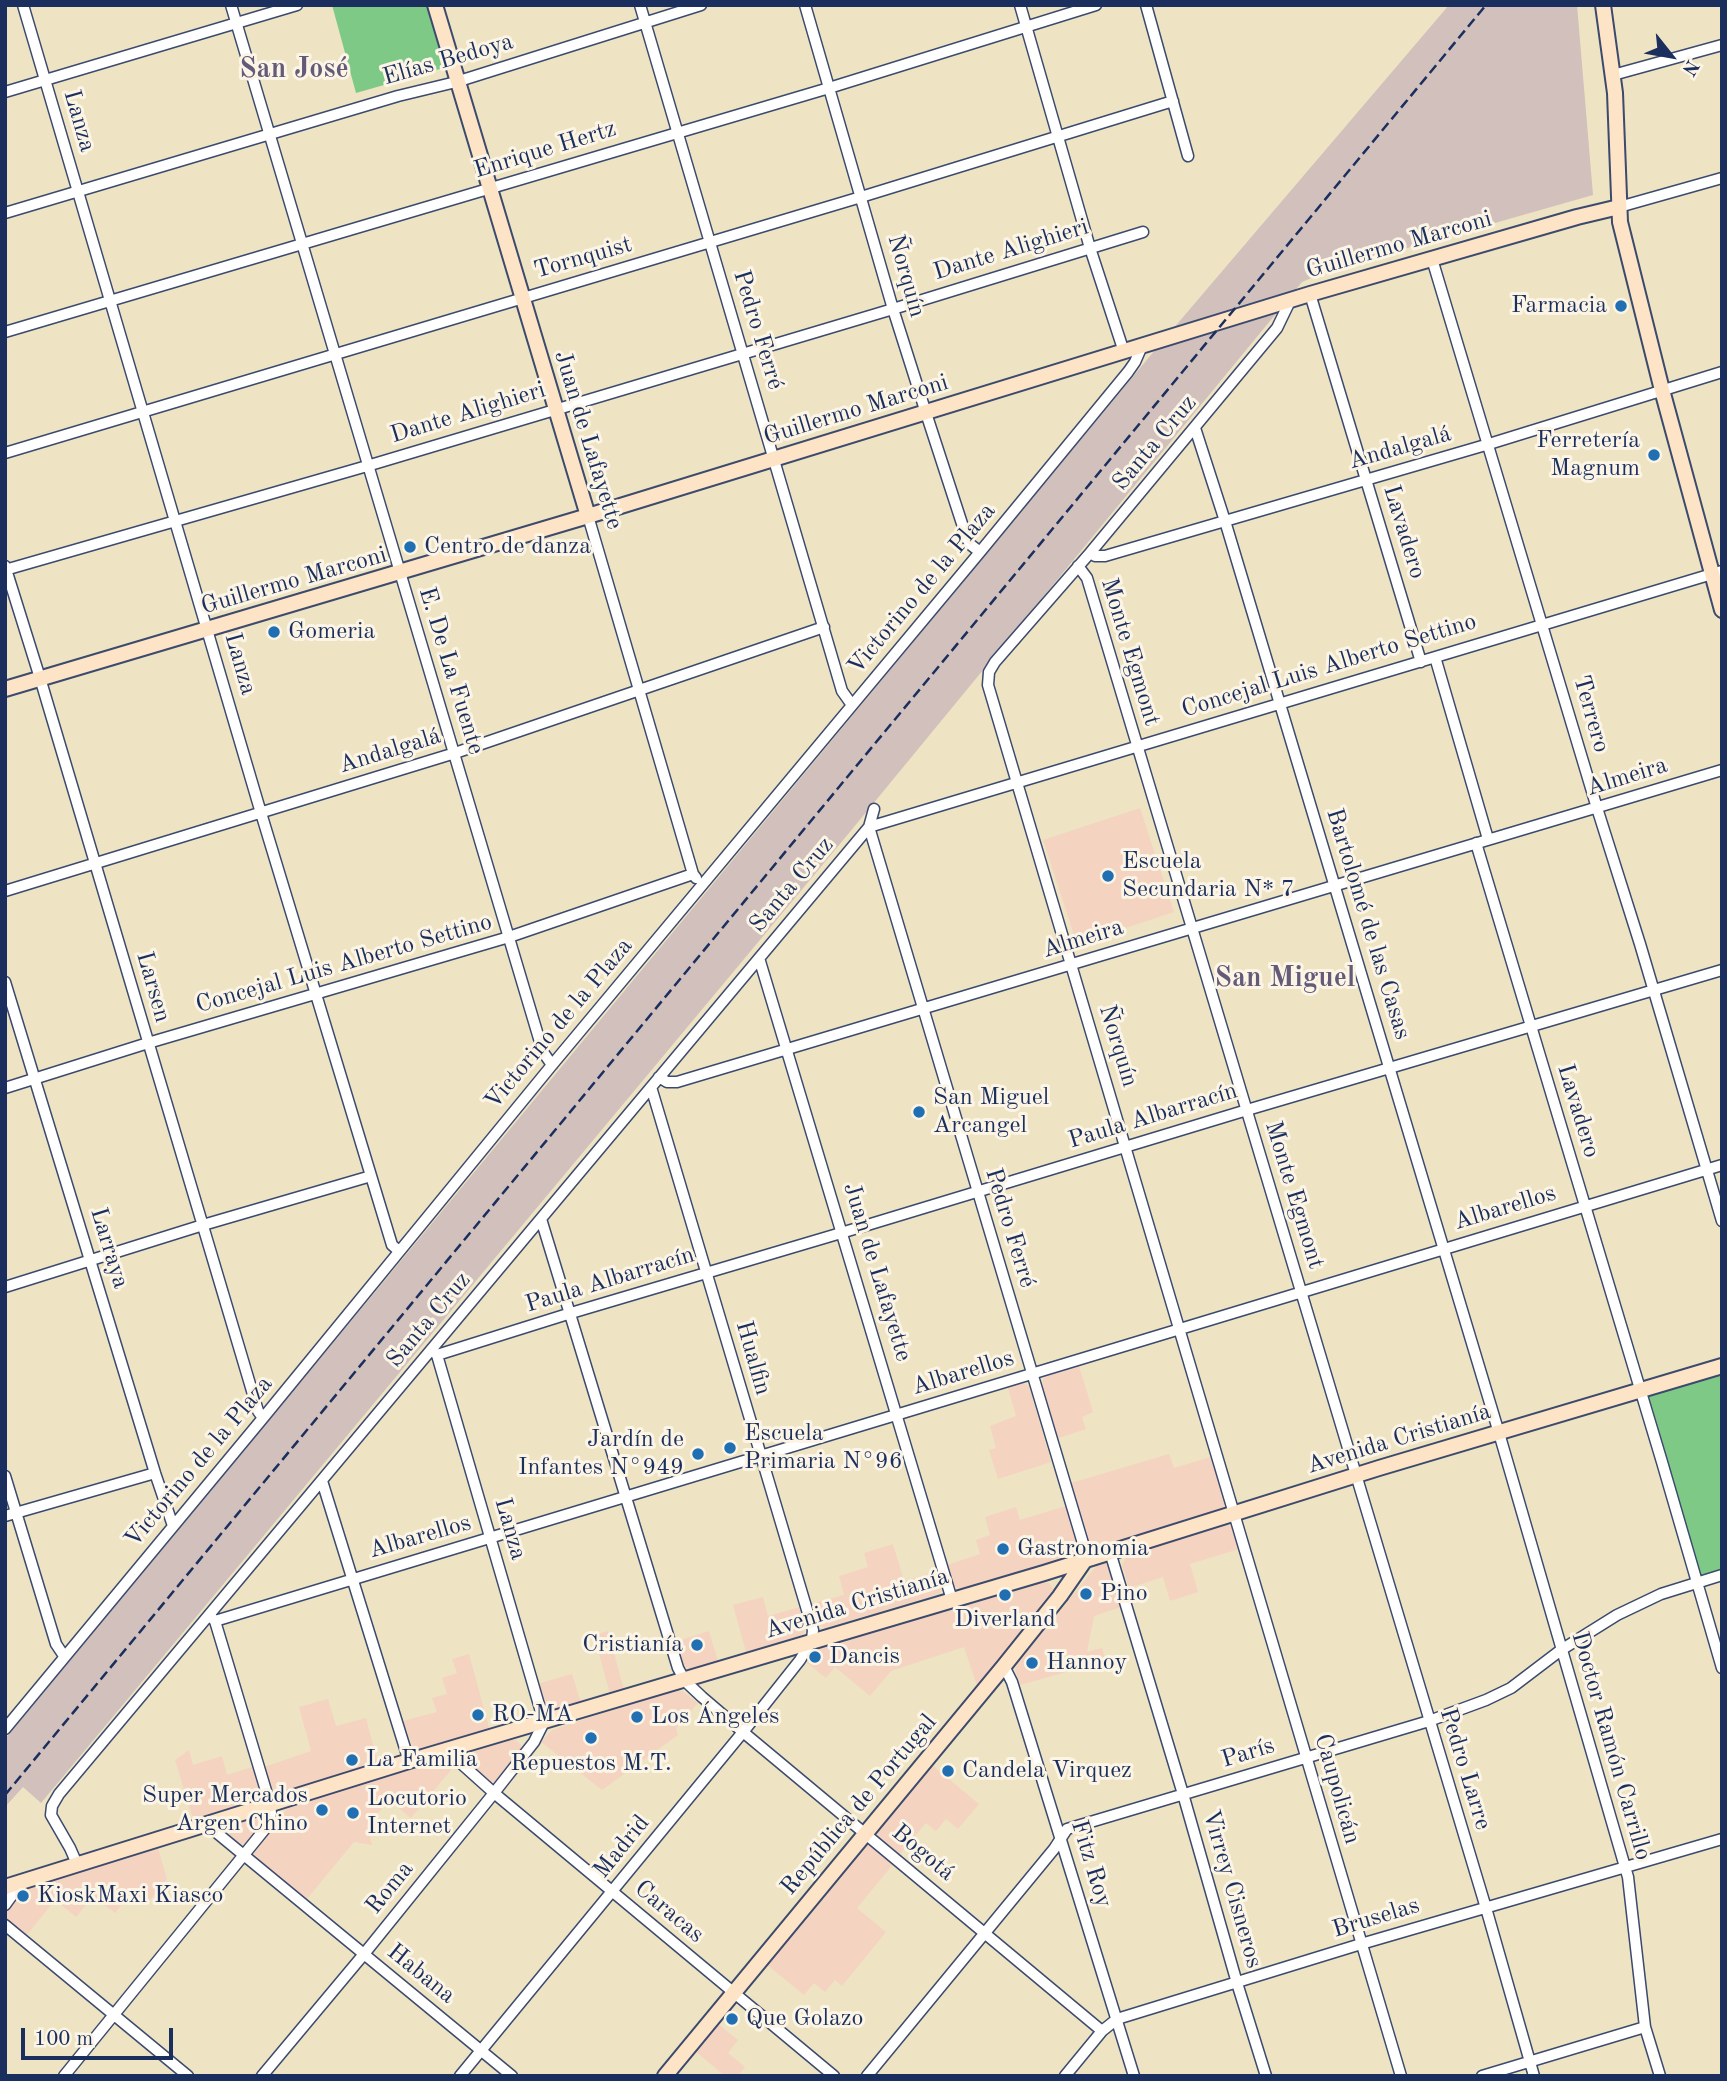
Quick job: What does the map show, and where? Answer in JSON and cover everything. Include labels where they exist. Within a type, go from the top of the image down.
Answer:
[{"type":"main road","name":"Juan de Lafayette","points":[[435,5],[588,516]]},
{"type":"main road","points":[[1603,5],[1613,75],[1620,222],[1662,390],[1717,572],[1722,610]]},
{"type":"main road","name":"Guillermo Marconi","points":[[5,689],[588,516],[1310,293],[1619,207]]},
{"type":"main road","name":"Avenida Cristianía","points":[[5,1886],[409,1761],[685,1681],[812,1640],[953,1600],[1356,1475],[1722,1366]]},
{"type":"main road","name":"República de Portugal","points":[[665,2076],[1004,1666],[1085,1560]]},
{"type":"street","name":"Lanza","points":[[23,5],[261,813],[392,1245],[399,1251]]},
{"type":"street","name":"E. De La Fuente","points":[[231,5],[543,1052],[551,1065]]},
{"type":"street","points":[[5,92],[297,5]]},
{"type":"street","name":"Pedro Ferré","points":[[640,5],[842,691],[852,705]]},
{"type":"street","name":"Elías Bedoya","points":[[5,212],[398,96],[456,82],[701,5]]},
{"type":"street","name":"Ñorquín","points":[[805,5],[893,309],[967,539],[980,552]]},
{"type":"street","points":[[1020,5],[1090,248],[1124,352]]},
{"type":"street","name":"Enrique Hertz","points":[[5,331],[830,88],[1096,5]]},
{"type":"street","points":[[1146,5],[1188,156]]},
{"type":"street","points":[[1613,75],[1722,45]]},
{"type":"street","name":"Tornquist","points":[[5,453],[1173,101]]},
{"type":"street","name":"Guillermo Marconi","points":[[1619,207],[1722,178]]},
{"type":"street","name":"Dante Alighieri","points":[[6,569],[367,466],[1143,232]]},
{"type":"street","name":"Terrero","points":[[1432,259],[1722,1221]]},
{"type":"street","name":"Lavadero","points":[[1310,293],[1421,662]]},
{"type":"street","name":"Santa Cruz","points":[[989,672],[1277,328],[1291,299]]},
{"type":"street","name":"Victorino de la Plaza","points":[[5,1729],[551,1065],[1128,372],[1142,346]]},
{"type":"street","name":"Andalgalá","points":[[1090,553],[1105,556],[1489,444],[1722,372]]},
{"type":"street","name":"Bartolomé de las Casas","points":[[1195,428],[1500,1433]]},
{"type":"street","name":"Juan de Lafayette","points":[[588,516],[693,874],[703,885]]},
{"type":"street","name":"Monte Egmont","points":[[1078,566],[1087,578],[1356,1475]]},
{"type":"street","name":"Larsen","points":[[6,569],[258,1411],[263,1418]]},
{"type":"street","name":"Concejal Luis Alberto Settino","points":[[869,827],[1717,572]]},
{"type":"street","name":"Andalgalá","points":[[5,891],[455,753],[824,627]]},
{"type":"street","points":[[1435,657],[1488,839]]},
{"type":"street","name":"Ñorquín","points":[[989,672],[988,685],[1016,782],[1234,1513]]},
{"type":"street","name":"Almeira","points":[[659,1077],[667,1082],[677,1082],[1722,770]]},
{"type":"street","name":"Santa Cruz","points":[[77,1864],[51,1815],[52,1806],[59,1794],[212,1618],[322,1481],[434,1353],[541,1219],[869,827],[874,809]]},
{"type":"street","name":"Pedro Ferré","points":[[869,827],[1085,1550],[1085,1560]]},
{"type":"street","name":"Lavadero","points":[[1476,843],[1722,1668]]},
{"type":"street","name":"Concejal Luis Alberto Settino","points":[[5,1088],[509,937],[693,874]]},
{"type":"street","name":"Juan de Lafayette","points":[[759,958],[953,1600]]},
{"type":"street","name":"Paula Albarracín","points":[[434,1353],[1722,970]]},
{"type":"street","name":"Larraya","points":[[5,982],[173,1526]]},
{"type":"street","name":"Hualfin","points":[[651,1087],[813,1630],[812,1640]]},
{"type":"street","name":"Albarellos","points":[[212,1618],[491,1539],[1301,1291],[1722,1166]]},
{"type":"street","points":[[5,1287],[203,1224],[371,1176]]},
{"type":"street","points":[[541,1219],[678,1668],[685,1681]]},
{"type":"street","name":"Lanza","points":[[434,1353],[544,1722]]},
{"type":"street","name":"Doctor Ramón Carrillo","points":[[1500,1433],[1625,1867],[1645,2026],[1660,2076]]},
{"type":"street","points":[[5,1516],[155,1473]]},
{"type":"street","name":"Pedro Larre","points":[[1356,1475],[1534,2076]]},
{"type":"street","points":[[5,1476],[56,1644],[64,1656]]},
{"type":"street","points":[[322,1481],[409,1761]]},
{"type":"street","name":"Caupolicán","points":[[1234,1513],[1401,2076]]},
{"type":"street","name":"Virrey Cisneros","points":[[1110,1552],[1266,2076]]},
{"type":"street","name":"París","points":[[867,2076],[1067,1829],[1429,1721],[1498,1695],[1616,1615],[1642,1602],[1722,1575]]},
{"type":"street","points":[[64,2076],[269,1824],[270,1804],[212,1618]]},
{"type":"street","name":"Madrid","points":[[460,2076],[743,1732],[800,1660],[812,1640]]},
{"type":"street","name":"Fitz Roy","points":[[1004,1666],[1012,1682],[1133,2076]]},
{"type":"street","name":"Bogotá","points":[[685,1681],[1102,2031]]},
{"type":"street","name":"Roma","points":[[262,2076],[494,1793],[534,1742],[544,1722]]},
{"type":"street","name":"Caracas","points":[[449,1750],[494,1793],[834,2076]]},
{"type":"street","name":"Habana","points":[[206,1824],[512,2076]]},
{"type":"street","name":"Bruselas","points":[[1065,2076],[1102,2031],[1117,2019],[1361,1944],[1722,1839]]},
{"type":"street","points":[[5,1905],[22,1881]]},
{"type":"street","points":[[5,1925],[188,2076]]},
{"type":"street","points":[[1482,2076],[1645,2026]]},
{"type":"shaded area","points":[[1449,5],[1577,5],[1593,195],[1330,270],[1302,282],[849,833],[41,1803],[23,1787],[5,1807],[5,1739],[1155,350]]},
{"type":"shaded area","name":"Escuela Secundaria N* 7","points":[[1140,808],[1174,912],[1077,944],[1043,840]]},
{"type":"shaded area","points":[[1079,1366],[1093,1412],[1082,1417],[1086,1429],[1056,1439],[1042,1387],[1043,1380]]},
{"type":"shaded area","points":[[1023,1383],[1029,1386],[1051,1462],[998,1479],[989,1450],[996,1448],[990,1426],[1016,1416],[1008,1388]]},
{"type":"shaded area","points":[[1169,1454],[1174,1468],[1214,1456],[1226,1499],[1223,1508],[1097,1548],[1091,1546],[1071,1483]]},
{"type":"shaded area","points":[[1066,1506],[1078,1546],[1074,1554],[962,1589],[955,1587],[947,1565],[980,1554],[976,1540],[990,1535],[985,1517],[1016,1507],[1020,1520]]},
{"type":"shaded area","points":[[1224,1525],[1232,1528],[1239,1549],[1190,1564],[1198,1592],[1170,1601],[1163,1577],[1129,1588],[1122,1565],[1128,1554]]},
{"type":"shaded area","points":[[893,1544],[904,1581],[938,1571],[943,1587],[939,1594],[825,1628],[817,1624],[811,1604],[844,1595],[839,1576],[868,1567],[864,1553]]},
{"type":"shaded area","points":[[1104,1562],[1111,1567],[1124,1606],[1094,1616],[1087,1652],[1102,1648],[1106,1661],[1020,1685],[1015,1669],[1017,1664],[1098,1564]]},
{"type":"shaded area","points":[[1043,1582],[1049,1583],[1053,1589],[1049,1599],[977,1686],[964,1647],[891,1671],[870,1696],[835,1667],[826,1678],[806,1662],[826,1644]]},
{"type":"shaded area","points":[[763,1597],[768,1616],[800,1607],[804,1633],[797,1638],[746,1652],[733,1605]]},
{"type":"shaded area","points":[[608,1631],[624,1690],[610,1694],[594,1635]]},
{"type":"shaded area","points":[[709,1631],[718,1661],[691,1669],[684,1667],[675,1642]]},
{"type":"shaded area","points":[[469,1654],[490,1731],[414,1750],[403,1721],[437,1712],[432,1698],[447,1694],[442,1678],[457,1673],[452,1659]]},
{"type":"shaded area","points":[[572,1674],[581,1703],[551,1710],[542,1701],[537,1684]]},
{"type":"shaded area","points":[[674,1690],[682,1691],[698,1703],[676,1728],[678,1735],[602,1790],[541,1742],[552,1730]]},
{"type":"shaded area","points":[[328,1699],[336,1726],[366,1718],[378,1764],[276,1793],[270,1787],[264,1767],[311,1751],[299,1707]]},
{"type":"shaded area","points":[[512,1740],[521,1745],[521,1753],[495,1783],[489,1782],[462,1758],[468,1751]]},
{"type":"shaded area","points":[[189,1750],[193,1765],[222,1756],[227,1775],[252,1767],[260,1792],[259,1800],[193,1819],[175,1760]]},
{"type":"shaded area","points":[[447,1758],[456,1764],[411,1818],[389,1800],[367,1826],[372,1845],[354,1842],[306,1900],[253,1855],[286,1810],[296,1802]]},
{"type":"shaded area","points":[[932,1765],[979,1804],[958,1829],[946,1819],[936,1831],[926,1823],[899,1855],[878,1837],[877,1830]]},
{"type":"shaded area","points":[[257,1816],[262,1820],[262,1827],[247,1844],[239,1844],[230,1837],[231,1826]]},
{"type":"shaded area","points":[[870,1845],[894,1863],[857,1908],[886,1932],[842,1986],[835,1980],[825,1992],[814,1983],[804,1995],[766,1964],[861,1847]]},
{"type":"shaded area","points":[[158,1848],[167,1879],[146,1905],[131,1893],[115,1913],[93,1896],[76,1917],[55,1900],[26,1936],[9,1922],[6,1916],[28,1886]]},
{"type":"shaded area","points":[[717,2023],[738,2040],[728,2053],[745,2067],[738,2076],[725,2076],[695,2051]]},
{"type":"green space","points":[[332,5],[430,5],[447,67],[356,93]]},
{"type":"green space","points":[[1722,1372],[1722,1571],[1700,1578],[1643,1395]]},
{"type":"railway","points":[[5,1795],[1486,5]]},
{"type":"place","name":"Farmacia","points":[[1621,306]]},
{"type":"place","name":"Ferretería Magnum","points":[[1654,455]]},
{"type":"place","name":"Centro de danza","points":[[410,547]]},
{"type":"place","name":"Gomeria","points":[[274,632]]},
{"type":"place","name":"Escuela Secundaria N* 7","points":[[1108,876]]},
{"type":"place","name":"San Miguel Arcangel","points":[[919,1112]]},
{"type":"place","name":"Escuela Primaria N°96","points":[[730,1448]]},
{"type":"place","name":"Jardín de Infantes N°949","points":[[698,1454]]},
{"type":"place","name":"Gastronomia","points":[[1003,1549]]},
{"type":"place","name":"Pino","points":[[1086,1594]]},
{"type":"place","name":"Diverland","points":[[1005,1595]]},
{"type":"place","name":"Cristianía","points":[[697,1645]]},
{"type":"place","name":"Dancis","points":[[815,1657]]},
{"type":"place","name":"Hannoy","points":[[1032,1663]]},
{"type":"place","name":"RO-MA","points":[[478,1715]]},
{"type":"place","name":"Los Ángeles","points":[[637,1717]]},
{"type":"place","name":"Repuestos M.T.","points":[[591,1738]]},
{"type":"place","name":"La Familia","points":[[352,1760]]},
{"type":"place","name":"Candela Virquez","points":[[948,1771]]},
{"type":"place","name":"Super Mercados Argen Chino","points":[[322,1810]]},
{"type":"place","name":"Locutorio Internet","points":[[353,1813]]},
{"type":"place","name":"KioskMaxi Kiasco","points":[[23,1896]]},
{"type":"place","name":"Que Golazo","points":[[732,2019]]},
{"type":"district","name":"San José","points":[[294,70]]},
{"type":"district","name":"San Miguel","points":[[1285,979]]}]
